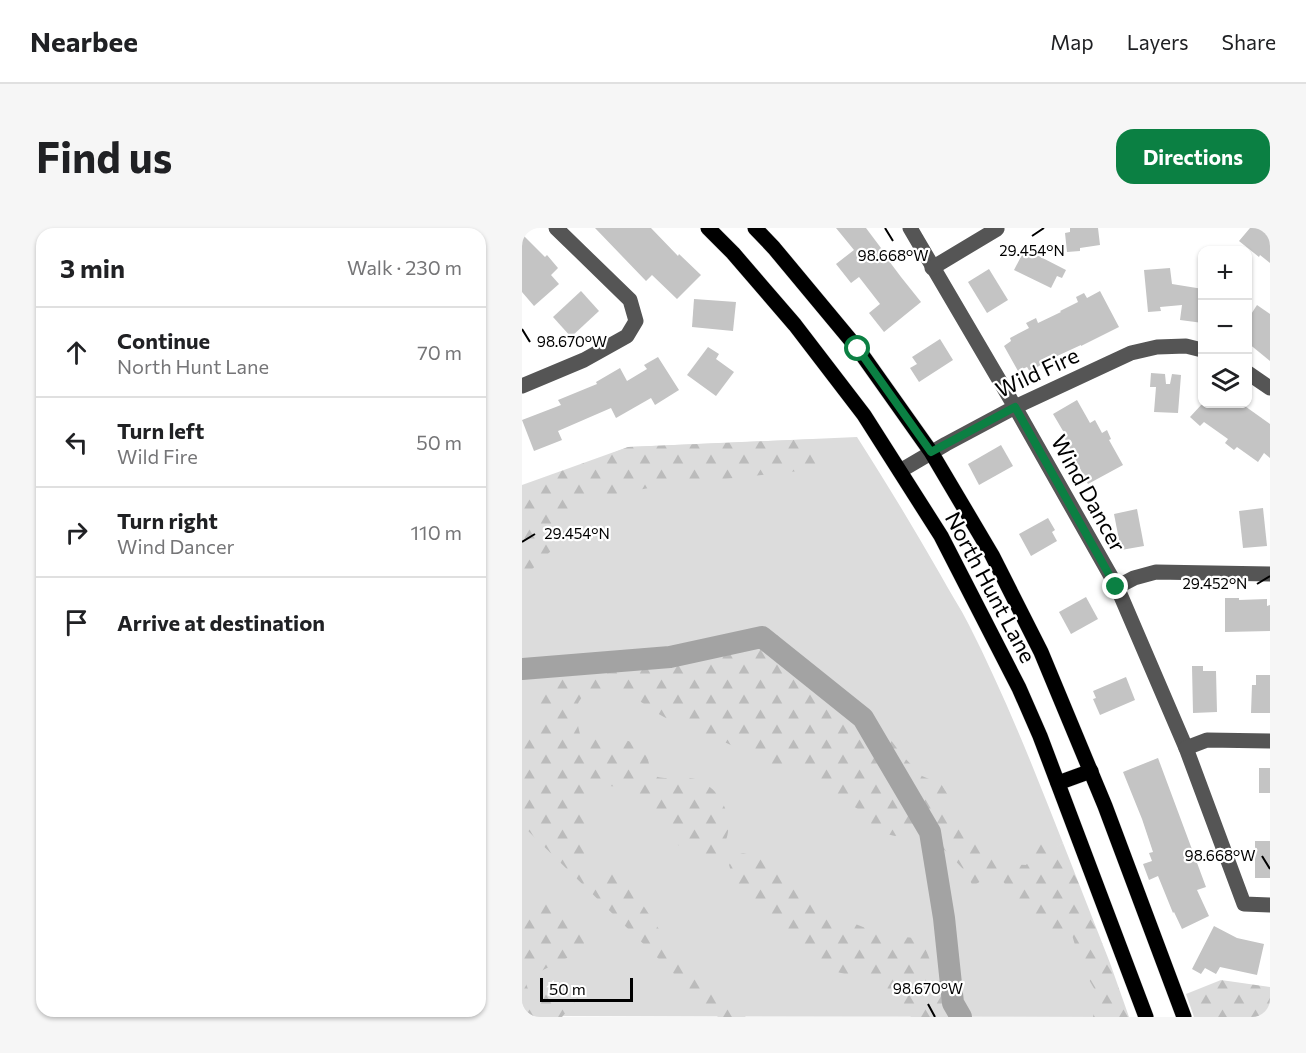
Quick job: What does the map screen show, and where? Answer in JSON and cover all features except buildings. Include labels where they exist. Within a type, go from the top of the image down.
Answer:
[{"type":"main road","name":"North Hunt Lane","points":[[708,228],[733,253],[795,325],[864,415],[941,536],[1019,688],[1058,783],[1146,1017]]},
{"type":"main road","name":"North Hunt Lane","points":[[755,228],[851,341],[931,452],[992,555],[1041,652],[1091,771],[1184,1017]]},
{"type":"main road","points":[[1058,783],[1091,771]]},
{"type":"street","points":[[522,386],[584,360],[627,336],[636,321],[630,300],[556,228]]},
{"type":"street","name":"Wind Dancer","points":[[910,228],[1015,407],[1116,587],[1186,748],[1244,904],[1270,905]]},
{"type":"street","points":[[933,268],[997,229]]},
{"type":"street","name":"Wild Fire","points":[[900,471],[1015,407],[1131,353],[1157,347],[1186,346],[1198,349]]},
{"type":"street","points":[[1252,376],[1270,388]]},
{"type":"street","points":[[1116,587],[1134,578],[1156,572],[1270,574]]},
{"type":"street","points":[[1186,748],[1207,740],[1270,741]]},
{"type":"green space","points":[[857,437],[962,612],[995,679],[1063,843],[1056,848],[1121,1017],[522,1016],[522,489],[628,447]]},
{"type":"green space","points":[[818,439],[817,469],[660,486],[582,500],[555,547],[522,579],[522,485],[628,447]]},
{"type":"green space","points":[[768,631],[790,641],[817,660],[867,708],[902,755],[922,776],[941,784],[948,795],[950,820],[963,822],[983,838],[994,858],[1009,864],[1026,865],[1040,843],[1056,847],[1063,843],[1129,1017],[1093,1017],[1098,995],[1082,968],[1072,935],[1061,942],[1046,941],[1033,914],[1016,899],[994,873],[973,886],[963,869],[928,837],[913,831],[895,836],[878,832],[861,811],[794,769],[776,770],[763,766],[754,752],[737,748],[670,720],[634,697],[622,693],[600,690],[586,694],[577,706],[580,734],[618,737],[631,742],[647,756],[652,775],[663,778],[692,778],[707,785],[715,792],[726,810],[728,830],[726,840],[711,858],[695,855],[678,845],[642,797],[624,787],[608,786],[595,795],[587,805],[588,845],[583,858],[588,868],[596,872],[613,873],[633,890],[674,952],[691,971],[719,990],[746,1017],[718,1017],[522,825],[522,733],[530,735],[539,725],[540,697],[545,684],[573,669],[607,657],[623,641],[657,655],[695,643],[743,633]]},
{"type":"green space","points":[[743,853],[761,858],[816,905],[843,919],[883,935],[915,938],[925,947],[949,1000],[967,1017],[911,1017],[904,1004],[892,991],[828,969],[758,908],[735,883],[729,865],[734,856]]},
{"type":"green space","points":[[550,897],[588,933],[583,946],[569,957],[525,981],[528,989],[578,998],[562,1017],[522,1017],[522,917],[531,904]]},
{"type":"green space","points":[[1221,980],[1270,987],[1270,1017],[1194,1017],[1186,994]]},
{"type":"waterway","points":[[522,669],[670,657],[762,637],[863,718],[930,832],[944,918],[953,1003],[961,1017]]},
{"type":"route","points":[[858,349],[931,452],[1015,407],[1116,587]]}]
